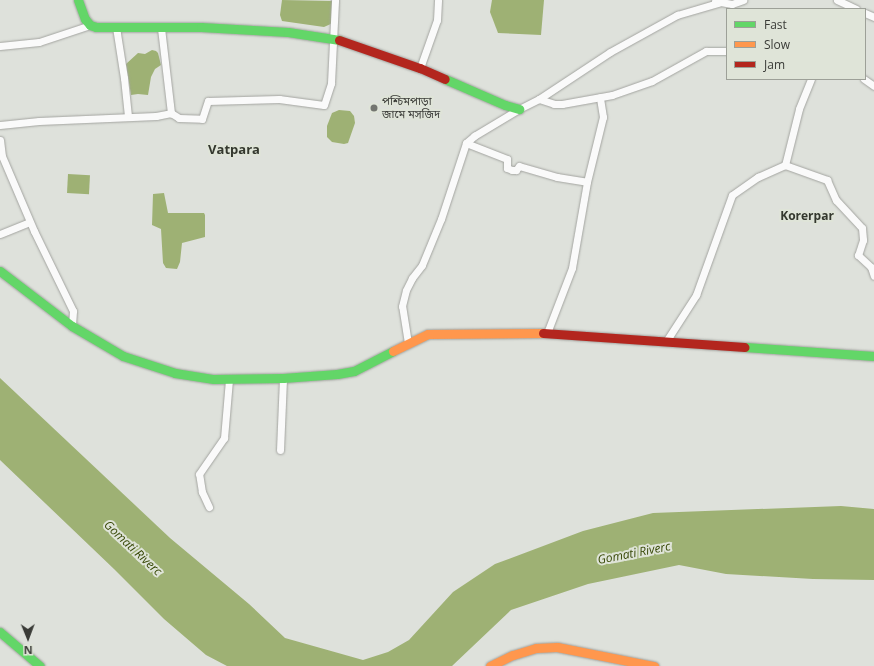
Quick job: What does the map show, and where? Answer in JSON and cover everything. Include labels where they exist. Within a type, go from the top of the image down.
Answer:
[{"type":"street","points":[[78,0],[82,12],[90,25]]},
{"type":"street","points":[[0,125],[39,121],[156,116],[170,113],[179,118],[202,119],[208,101],[279,99],[324,105],[331,83],[335,0]]},
{"type":"street","points":[[420,68],[437,20],[438,0]]},
{"type":"street","points":[[732,4],[743,0]]},
{"type":"street","points":[[837,0],[854,8]]},
{"type":"street","points":[[408,343],[402,306],[406,290],[412,278],[422,265],[441,219],[466,143],[474,136],[519,108],[539,100],[610,52],[677,15],[716,1],[732,4],[738,8]]},
{"type":"street","points":[[0,46],[39,42],[90,25],[96,27],[201,27],[288,32],[334,38],[420,68],[505,105],[519,108]]},
{"type":"street","points":[[116,27],[128,117]]},
{"type":"street","points":[[161,28],[170,113]]},
{"type":"street","points":[[539,100],[554,104],[562,104],[612,95],[652,81],[706,51],[726,51]]},
{"type":"street","points":[[785,165],[799,109],[811,80]]},
{"type":"street","points":[[865,80],[874,86]]},
{"type":"street","points":[[547,333],[572,268],[587,182],[603,117],[600,97]]},
{"type":"street","points":[[0,140],[2,156],[30,222],[73,311],[72,326]]},
{"type":"street","points":[[466,143],[507,159],[507,168],[512,170],[516,170],[519,166],[557,177],[587,182]]},
{"type":"street","points":[[667,340],[696,295],[732,195],[758,177],[785,165],[827,180],[836,200],[862,228],[862,240],[858,255],[873,267],[874,276]]},
{"type":"street","points":[[0,234],[30,222]]},
{"type":"street","points":[[0,271],[72,326],[123,356],[174,373],[230,380],[283,378],[337,374],[354,371],[428,334],[547,333],[667,340],[874,356]]},
{"type":"street","points":[[280,450],[283,378]]},
{"type":"street","points":[[209,507],[202,492],[199,474],[224,438],[230,380]]},
{"type":"street","points":[[0,632],[40,666]]},
{"type":"street","points":[[490,666],[513,655],[536,648],[557,647],[654,666]]},
{"type":"water","points":[[282,0],[333,1],[333,23],[324,27],[282,21],[280,15]]},
{"type":"water","points":[[492,0],[544,0],[541,35],[498,33],[490,12]]},
{"type":"water","points":[[152,50],[158,53],[161,65],[155,69],[151,77],[148,95],[131,95],[126,64],[138,53],[145,54]]},
{"type":"water","points":[[339,110],[350,111],[354,116],[355,123],[348,143],[344,144],[332,142],[327,137],[327,126],[332,113]]},
{"type":"water","points":[[68,174],[90,175],[89,194],[67,193]]},
{"type":"water","points":[[164,193],[168,213],[204,213],[205,215],[205,237],[182,243],[180,262],[177,269],[166,268],[163,263],[161,229],[152,225],[153,194]]},
{"type":"water","name":"Gomati Riverc","points":[[0,378],[170,538],[249,604],[285,638],[363,660],[388,652],[409,640],[453,592],[495,564],[583,531],[653,513],[841,506],[874,509],[874,580],[813,579],[726,574],[679,565],[588,584],[511,610],[452,666],[227,666],[206,655],[164,619],[0,460]]},
{"type":"traffic: fast","points":[[78,0],[85,19],[90,25],[96,27],[201,27],[288,32],[339,40]]},
{"type":"traffic: fast","points":[[445,79],[505,105],[519,109]]},
{"type":"traffic: fast","points":[[0,271],[72,326],[123,356],[175,373],[214,379],[283,378],[337,374],[354,371],[393,351]]},
{"type":"traffic: fast","points":[[745,347],[874,356]]},
{"type":"traffic: fast","points":[[0,632],[40,666]]},
{"type":"traffic: slow","points":[[393,351],[428,334],[543,333]]},
{"type":"traffic: slow","points":[[490,666],[513,655],[536,648],[557,647],[654,666]]},
{"type":"traffic: jam","points":[[339,40],[420,68],[445,79]]},
{"type":"traffic: jam","points":[[543,333],[745,347]]},
{"type":"place","name":"পশ্চিমপাড়া জামে মসজিদ","points":[[374,108]]},
{"type":"district","name":"Vatpara","points":[[234,149]]},
{"type":"district","name":"Korerpar","points":[[807,216]]}]
